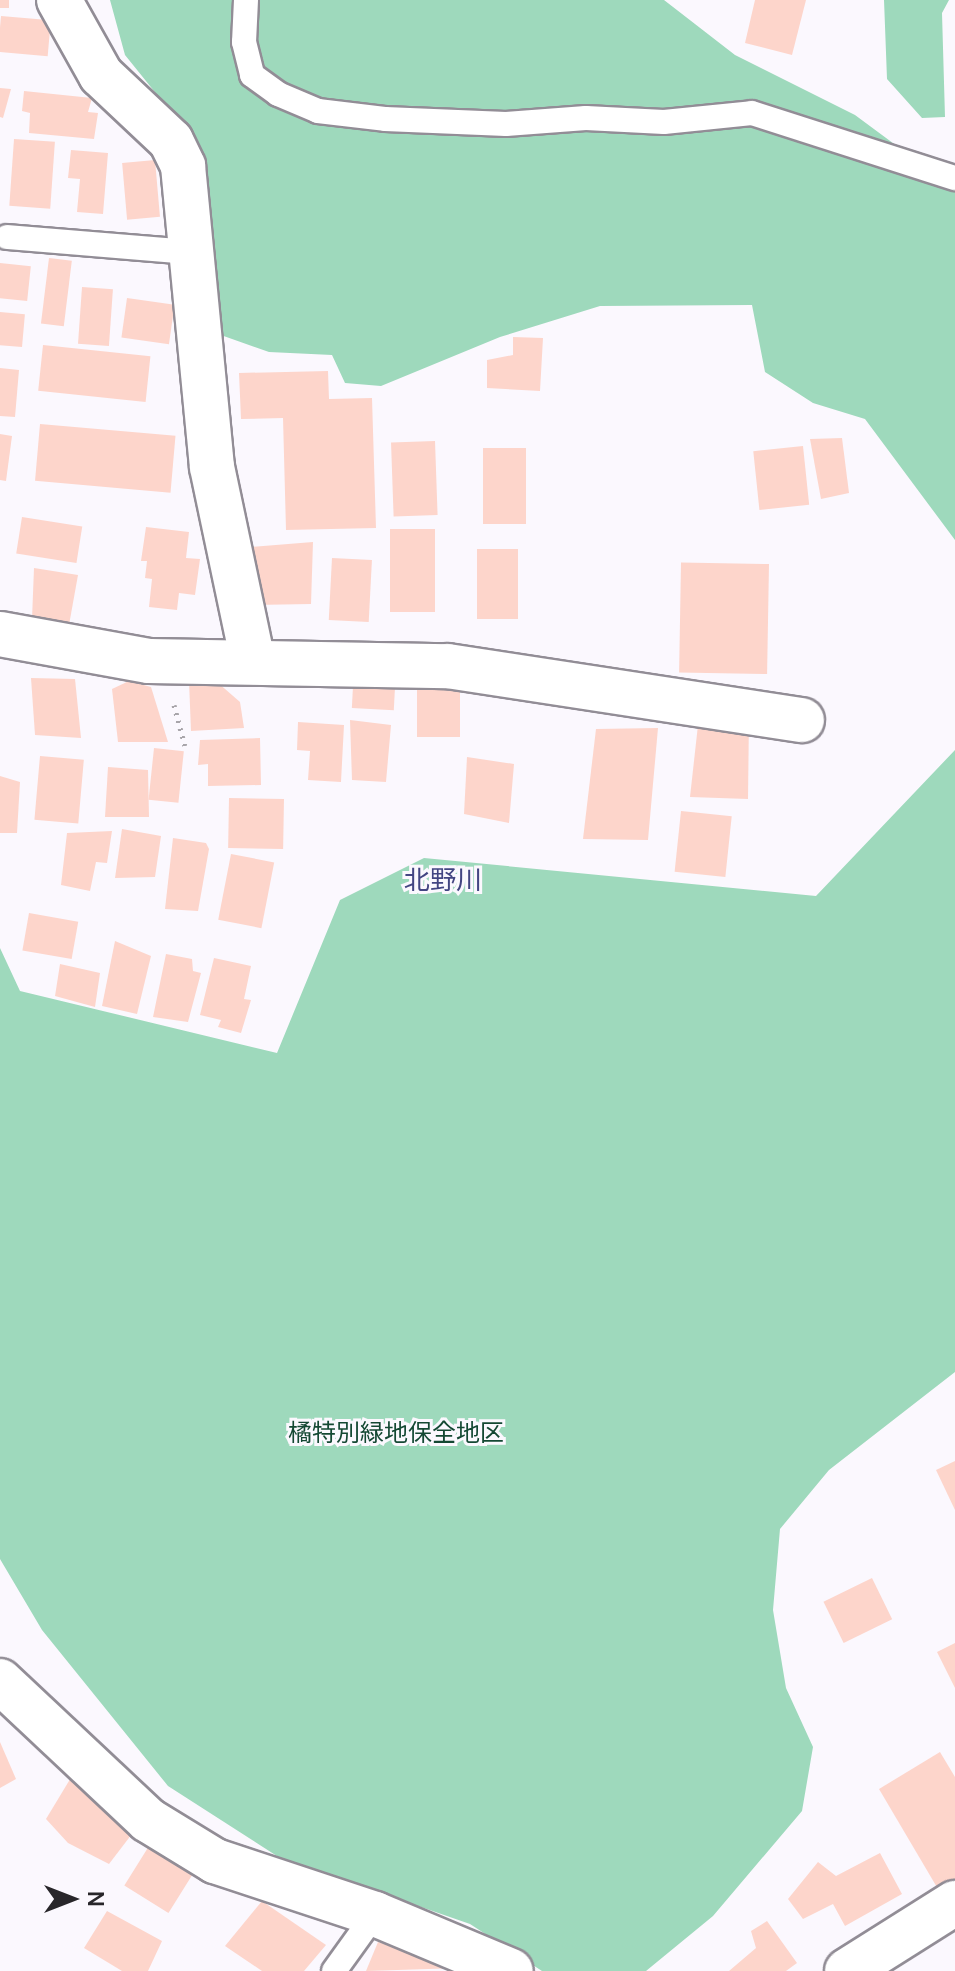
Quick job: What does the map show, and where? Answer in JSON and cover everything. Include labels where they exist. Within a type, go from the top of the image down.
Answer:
[{"type":"street","points":[[59,0],[101,75],[171,141],[183,166],[212,467],[253,662]]},
{"type":"street","points":[[0,634],[149,661],[448,666],[802,720]]},
{"type":"street","points":[[0,1681],[148,1820],[215,1861],[375,1914],[511,1971]]},
{"type":"street","points":[[847,1971],[955,1903]]},
{"type":"lane","points":[[246,0],[244,42],[252,75],[278,94],[318,111],[385,119],[506,124],[586,118],[664,122],[752,113],[955,178]]},
{"type":"lane","points":[[7,237],[189,252]]},
{"type":"lane","points":[[334,1971],[375,1914]]},
{"type":"green space","points":[[110,0],[664,0],[735,55],[855,115],[955,189],[955,540],[865,419],[813,403],[765,372],[752,305],[600,306],[500,337],[381,386],[345,383],[332,355],[269,352],[218,334],[200,148],[125,55]]},
{"type":"green space","points":[[884,0],[949,0],[942,13],[945,117],[922,118],[887,79]]},
{"type":"green space","name":"橘特別緑地保全地区","points":[[955,750],[955,1372],[829,1470],[780,1529],[773,1610],[786,1688],[813,1747],[802,1811],[713,1916],[646,1971],[542,1971],[470,1924],[280,1858],[168,1786],[42,1630],[0,1559],[0,948],[20,991],[277,1053],[340,900],[424,858],[816,896]]},
{"type":"building","points":[[0,0],[9,0],[9,8],[0,8]]},
{"type":"building","points":[[755,0],[806,0],[792,55],[745,43]]},
{"type":"building","points":[[1,16],[51,20],[48,56],[0,52]]},
{"type":"building","points":[[0,88],[11,89],[3,118],[0,117]]},
{"type":"building","points":[[24,91],[92,98],[88,112],[98,113],[94,139],[29,133],[30,113],[22,111]]},
{"type":"building","points":[[14,139],[55,142],[50,209],[9,206]]},
{"type":"building","points":[[71,150],[108,153],[103,214],[77,212],[80,179],[68,178]]},
{"type":"building","points":[[155,160],[160,217],[127,220],[122,163]]},
{"type":"building","points":[[49,258],[72,261],[64,326],[41,324]]},
{"type":"building","points":[[0,263],[31,266],[27,301],[0,298]]},
{"type":"building","points":[[82,287],[113,289],[109,346],[78,344]]},
{"type":"building","points":[[127,298],[175,305],[169,344],[121,338]]},
{"type":"building","points":[[0,312],[25,314],[22,347],[0,345]]},
{"type":"building","points":[[513,337],[543,338],[540,391],[487,388],[487,360],[513,355]]},
{"type":"building","points":[[43,345],[150,356],[146,402],[38,391]]},
{"type":"building","points":[[0,368],[19,370],[15,417],[0,416]]},
{"type":"building","points":[[328,371],[329,399],[372,398],[376,528],[286,530],[283,418],[241,419],[239,373]]},
{"type":"building","points":[[40,424],[175,436],[171,493],[35,481]]},
{"type":"building","points":[[0,434],[12,436],[6,481],[0,480]]},
{"type":"building","points":[[842,438],[849,493],[821,499],[810,439]]},
{"type":"building","points":[[435,441],[438,515],[394,516],[391,443]]},
{"type":"building","points":[[803,446],[809,505],[759,510],[753,451]]},
{"type":"building","points":[[483,448],[526,448],[526,524],[483,524]]},
{"type":"building","points":[[22,517],[82,527],[76,563],[16,554]]},
{"type":"building","points":[[146,527],[189,532],[186,558],[200,559],[195,595],[179,593],[177,610],[149,607],[152,579],[145,578],[147,561],[141,561]]},
{"type":"building","points":[[390,529],[435,529],[435,612],[390,612]]},
{"type":"building","points":[[313,542],[311,604],[254,605],[251,547]]},
{"type":"building","points":[[477,549],[518,549],[518,619],[477,619]]},
{"type":"building","points":[[332,558],[372,560],[369,622],[329,620]]},
{"type":"building","points":[[681,562],[769,564],[767,674],[679,672]]},
{"type":"building","points":[[34,568],[78,575],[69,625],[32,619]]},
{"type":"building","points":[[354,667],[396,669],[394,710],[352,708]]},
{"type":"building","points":[[31,678],[75,679],[81,738],[35,735]]},
{"type":"building","points":[[129,681],[151,687],[168,742],[118,742],[112,689]]},
{"type":"building","points":[[189,681],[217,682],[240,702],[244,728],[191,731]]},
{"type":"building","points":[[417,685],[460,685],[460,737],[417,737]]},
{"type":"building","points":[[699,716],[749,717],[748,799],[690,797]]},
{"type":"building","points":[[350,720],[391,725],[386,782],[352,780]]},
{"type":"building","points":[[298,722],[344,725],[341,782],[308,780],[310,751],[297,750]]},
{"type":"building","points":[[658,728],[648,840],[583,839],[596,729]]},
{"type":"building","points":[[260,738],[261,785],[208,786],[208,764],[198,765],[200,740]]},
{"type":"building","points":[[154,748],[184,751],[178,803],[149,800]]},
{"type":"building","points":[[40,756],[84,760],[78,824],[34,820]]},
{"type":"building","points":[[467,757],[514,764],[509,823],[464,814]]},
{"type":"building","points":[[108,767],[148,770],[149,817],[105,817]]},
{"type":"building","points":[[0,776],[20,782],[17,833],[0,833]]},
{"type":"building","points":[[229,798],[284,799],[283,849],[228,848]]},
{"type":"building","points":[[681,811],[732,816],[725,877],[675,872]]},
{"type":"building","points":[[122,829],[161,836],[155,877],[115,878]]},
{"type":"building","points":[[112,831],[107,863],[96,862],[90,891],[61,885],[67,833]]},
{"type":"building","points":[[173,838],[206,843],[209,849],[198,911],[165,909]]},
{"type":"building","points":[[231,854],[274,862],[261,928],[218,920]]},
{"type":"building","points":[[29,913],[78,922],[72,959],[22,950]]},
{"type":"building","points":[[115,941],[151,956],[137,1014],[102,1006]]},
{"type":"building","points":[[166,954],[192,959],[193,971],[201,973],[188,1022],[153,1017]]},
{"type":"building","points":[[214,958],[251,966],[244,999],[251,1000],[241,1033],[218,1027],[221,1020],[200,1015]]},
{"type":"building","points":[[60,964],[100,973],[95,1007],[55,996]]},
{"type":"building","points":[[955,1461],[955,1510],[936,1470]]},
{"type":"building","points":[[872,1578],[892,1619],[844,1643],[823,1602]]},
{"type":"building","points":[[955,1643],[955,1688],[937,1652]]},
{"type":"building","points":[[0,1742],[16,1779],[0,1788]]},
{"type":"building","points":[[940,1752],[955,1777],[955,1879],[938,1889],[879,1789]]},
{"type":"building","points":[[75,1771],[135,1830],[109,1864],[68,1843],[46,1819]]},
{"type":"building","points":[[154,1838],[198,1866],[168,1913],[124,1885]]},
{"type":"building","points":[[880,1853],[902,1894],[845,1926],[833,1904],[803,1919],[788,1899],[818,1862],[836,1876]]},
{"type":"building","points":[[262,1901],[326,1945],[304,1971],[262,1971],[225,1946]]},
{"type":"building","points":[[107,1911],[162,1941],[148,1971],[122,1971],[84,1948]]},
{"type":"building","points":[[767,1921],[797,1963],[786,1971],[729,1971],[756,1948],[751,1931]]},
{"type":"building","points":[[378,1942],[460,1968],[366,1971]]},
{"type":"district","name":"北野川","points":[[443,880]]}]
